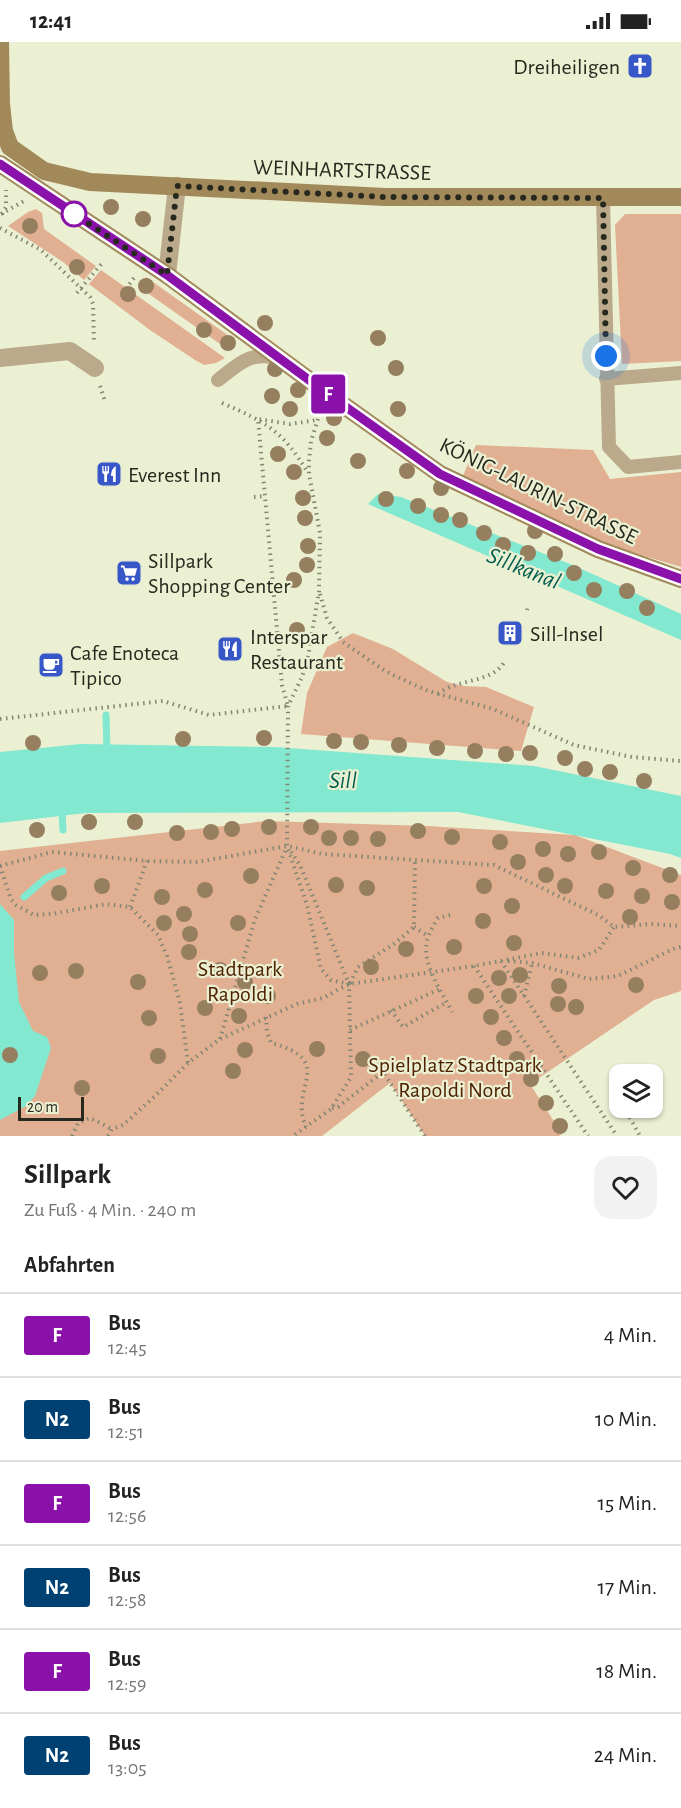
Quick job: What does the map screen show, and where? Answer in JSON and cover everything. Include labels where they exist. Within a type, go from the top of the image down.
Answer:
[{"type":"street","points":[[0,42],[0,105]]},
{"type":"street","name":"WEINHARTSTRASSE","points":[[0,105],[4,131],[10,147],[44,171],[90,182],[385,197],[681,197]]},
{"type":"street","name":"KÖNIG-LAURIN-STRASSE","points":[[0,165],[167,275],[440,474],[598,549],[681,579]]},
{"type":"street","points":[[167,275],[177,186]]},
{"type":"street","points":[[0,358],[70,351],[95,368]]},
{"type":"lane","points":[[603,198],[609,447],[628,467],[681,462]]},
{"type":"lane","points":[[240,328],[246,350],[242,362]]},
{"type":"lane","points":[[218,380],[242,362],[255,356],[280,359]]},
{"type":"lane","points":[[606,379],[681,373]]},
{"type":"path","points":[[6,188],[6,207],[1,214],[27,199]]},
{"type":"path","points":[[0,228],[41,250],[79,290],[90,297],[93,304],[95,368]]},
{"type":"path","points":[[79,290],[103,262]]},
{"type":"path","points":[[126,289],[138,272]]},
{"type":"path","points":[[288,706],[309,657],[319,591],[320,533],[309,474],[309,451],[317,420],[332,397]]},
{"type":"path","points":[[222,403],[258,419],[285,439],[309,474]]},
{"type":"path","points":[[258,419],[290,424],[317,420]]},
{"type":"path","points":[[258,419],[282,685],[288,706],[287,846],[307,905],[321,969],[331,980],[349,984]]},
{"type":"path","points":[[254,497],[265,496]]},
{"type":"path","points":[[319,591],[327,618],[343,642],[385,671],[438,694],[493,709],[562,741],[632,757],[681,761]]},
{"type":"path","points":[[438,694],[450,686],[493,673],[500,669],[505,661]]},
{"type":"path","points":[[0,719],[163,701],[209,715],[288,706]]},
{"type":"path","points":[[287,846],[300,865],[349,984],[351,1077],[331,1109]]},
{"type":"path","points":[[220,1039],[255,919],[287,846]]},
{"type":"path","points":[[188,1063],[180,1003],[167,956],[158,935],[130,907],[106,904],[34,915],[16,905],[11,899],[0,866],[52,852],[147,861],[197,862],[287,846],[323,854],[494,866],[600,916],[614,927],[651,924],[681,926]]},
{"type":"path","points":[[349,984],[358,967],[394,944],[414,927],[415,860]]},
{"type":"path","points":[[130,907],[147,861]]},
{"type":"path","points":[[450,915],[438,918],[428,936],[427,947],[430,971],[452,1012]]},
{"type":"path","points":[[414,927],[428,936]]},
{"type":"path","points":[[108,1136],[112,1129],[123,1125],[188,1063],[220,1039],[297,1004],[323,998],[349,984],[474,966],[542,953],[578,958],[599,950],[614,927]]},
{"type":"path","points":[[501,961],[532,963],[589,979],[618,976],[681,947]]},
{"type":"path","points":[[501,961],[617,1136]]},
{"type":"path","points":[[524,996],[532,963]]},
{"type":"path","points":[[474,966],[588,1136]]},
{"type":"path","points":[[350,1030],[440,989]]},
{"type":"path","points":[[391,1010],[403,1027],[447,1002]]},
{"type":"path","points":[[266,1017],[267,1032],[271,1043],[294,1050],[304,1057],[307,1071],[302,1118],[306,1127]]},
{"type":"path","points":[[293,1136],[331,1109],[338,1107],[383,1072],[425,1136]]},
{"type":"path","points":[[72,1136],[78,1123],[90,1118],[112,1129]]},
{"type":"path","points":[[630,1118],[640,1136]]},
{"type":"green space","points":[[36,209],[42,213],[44,229],[96,266],[84,280],[63,262],[8,226]]},
{"type":"green space","points":[[625,214],[681,214],[681,361],[622,364],[615,225]]},
{"type":"green space","points":[[101,270],[225,358],[216,363],[204,365],[150,330],[89,284]]},
{"type":"green space","points":[[146,277],[229,336],[233,344],[230,351],[139,287]]},
{"type":"green space","points":[[476,445],[593,450],[610,479],[681,472],[681,567],[611,546],[462,478]]},
{"type":"green space","points":[[353,633],[393,649],[447,682],[464,686],[486,687],[534,707],[521,751],[301,734],[307,693],[327,647]]},
{"type":"green space","name":"Stadtpark Rapoldi","points":[[266,821],[427,826],[575,835],[681,875],[681,991],[654,1000],[530,1084],[562,1134],[559,1136],[425,1136],[390,1083],[322,1136],[0,1136],[0,851]]},
{"type":"water","name":"Sillkanal","points":[[378,494],[401,497],[575,566],[681,614],[681,640],[368,504]]},
{"type":"water","name":"Sill","points":[[81,744],[275,747],[534,766],[681,796],[681,858],[458,812],[86,813],[0,823],[0,752]]},
{"type":"water","points":[[0,904],[14,920],[14,953],[19,1002],[33,1031],[47,1037],[51,1048],[35,1096],[26,1106],[0,1120]]},
{"type":"waterway","points":[[106,715],[107,752]]},
{"type":"waterway","points":[[63,830],[62,812],[65,810]]},
{"type":"waterway","points":[[24,897],[46,878],[63,871]]},
{"type":"bus line","name":"F","points":[[0,164],[167,275],[440,474],[598,549],[681,579]]},
{"type":"place","name":"Dreiheiligen","points":[[640,66]]},
{"type":"place","name":"Everest Inn","points":[[109,474]]},
{"type":"place","name":"Sillpark Shopping Center","points":[[129,573]]},
{"type":"place","name":"Sill-Insel","points":[[510,633]]},
{"type":"place","name":"Interspar Restaurant","points":[[230,649]]},
{"type":"place","name":"Cafe Enoteca Tipico","points":[[51,665]]},
{"type":"route","points":[[74,214],[68,210],[167,275],[177,186],[385,197],[603,198],[606,356]]},
{"type":"park label","name":"Spielplatz Stadtpark Rapoldi Nord","points":[[455,1076]]}]
